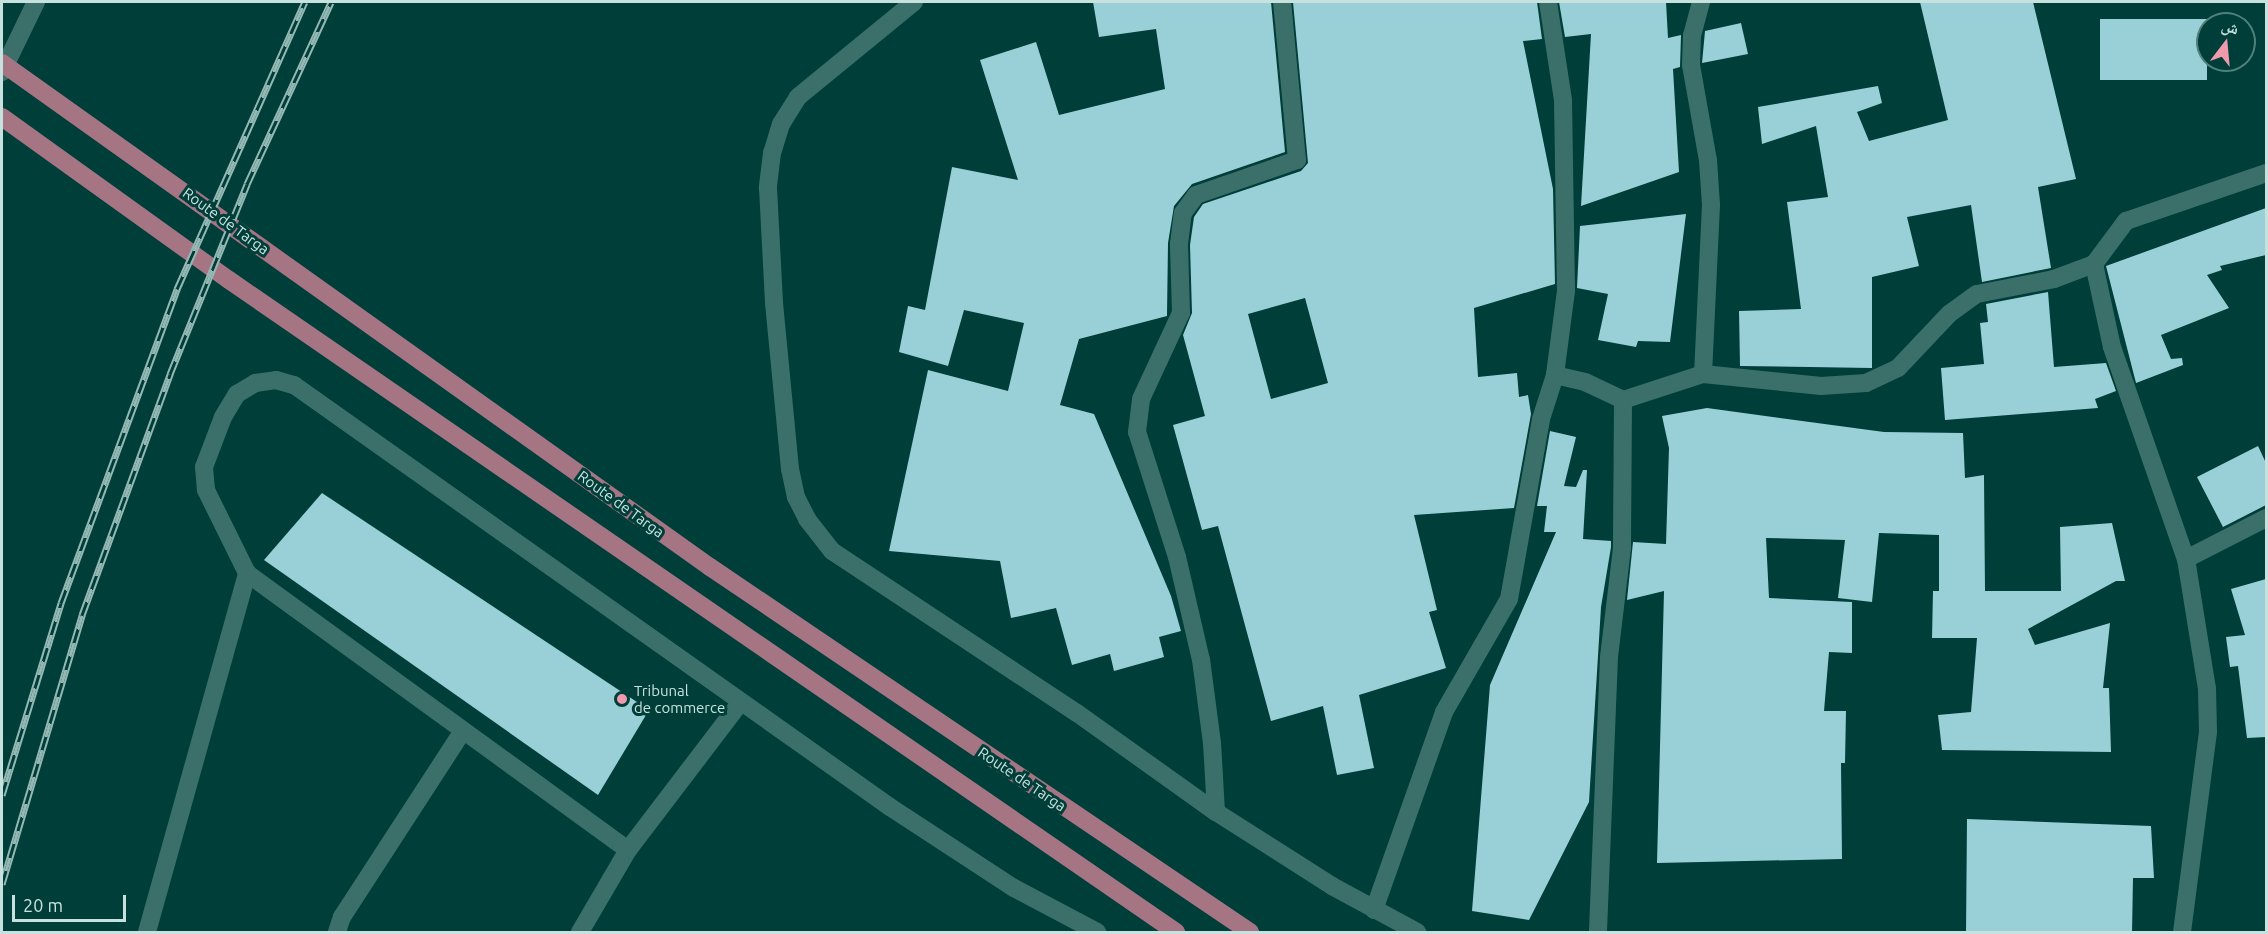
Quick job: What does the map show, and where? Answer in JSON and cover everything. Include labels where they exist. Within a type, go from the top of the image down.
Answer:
[{"type":"main road","name":"Route de Targa","points":[[2,63],[710,567],[1250,933]]},
{"type":"main road","points":[[2,117],[238,287],[1176,933]]},
{"type":"street","points":[[2,72],[36,2]]},
{"type":"street","points":[[914,2],[798,97],[781,124],[772,153],[768,188],[774,303],[796,497],[818,537],[832,552],[1077,713],[1216,812],[1374,910],[1417,933]]},
{"type":"street","points":[[1216,812],[1212,743],[1201,660],[1177,557],[1137,432],[1141,399],[1181,313],[1179,244],[1183,213],[1196,195],[1297,160],[1282,2]]},
{"type":"street","points":[[1374,910],[1444,712],[1509,599],[1541,419],[1555,375],[1566,291],[1563,100],[1548,2]]},
{"type":"street","points":[[1701,2],[1692,35],[1691,65],[1708,160],[1711,206],[1703,374]]},
{"type":"street","points":[[1555,375],[1585,382],[1623,400],[1703,374],[1821,386],[1866,383],[1898,368],[1949,314],[1977,294],[2054,279],[2094,264],[2126,221],[2266,173]]},
{"type":"street","points":[[2094,264],[2112,348],[2186,559],[2206,679],[2208,732],[2182,933]]},
{"type":"street","points":[[628,850],[462,732],[248,573],[206,490],[204,467],[223,417],[237,394],[255,383],[276,380],[307,394],[741,703],[1004,882],[1097,933]]},
{"type":"street","points":[[1598,933],[1609,657],[1622,548],[1623,400]]},
{"type":"street","points":[[2186,559],[2266,518]]},
{"type":"street","points":[[147,933],[248,573]]},
{"type":"street","points":[[580,933],[628,850],[741,703]]},
{"type":"street","points":[[337,933],[342,917],[462,732]]},
{"type":"building","points":[[1093,2],[1271,2],[1285,152],[1192,184],[1174,206],[1168,243],[1167,316],[1079,339],[1060,405],[1094,414],[1171,596],[1181,631],[1159,637],[1164,657],[1114,671],[1110,654],[1072,665],[1056,608],[1011,618],[1000,561],[889,551],[928,370],[1008,391],[1024,323],[964,310],[948,366],[899,352],[908,306],[925,310],[952,167],[1018,180],[980,60],[1036,42],[1059,115],[1165,89],[1156,29],[1099,37]]},
{"type":"building","points":[[1293,2],[1537,2],[1542,39],[1523,41],[1553,189],[1555,284],[1474,308],[1478,377],[1517,373],[1519,397],[1528,395],[1531,414],[1514,508],[1414,515],[1437,610],[1429,612],[1446,668],[1359,695],[1374,768],[1337,775],[1323,706],[1271,721],[1218,526],[1202,530],[1173,425],[1205,416],[1183,335],[1192,313],[1190,245],[1194,217],[1203,204],[1301,171],[1308,163]],"holes":[[[1305,298],[1328,383],[1271,399],[1248,314]]]},
{"type":"building","points":[[1559,2],[1666,2],[1668,38],[1681,35],[1680,67],[1673,69],[1679,172],[1581,206],[1591,34],[1565,37]]},
{"type":"building","points":[[1920,2],[2033,2],[2076,179],[2038,187],[2051,268],[1982,282],[1971,205],[1907,217],[1919,266],[1872,277],[1872,368],[1740,366],[1739,311],[1801,309],[1787,202],[1828,197],[1816,126],[1762,144],[1758,107],[1878,86],[1882,103],[1857,112],[1869,141],[1948,120]]},
{"type":"building","points":[[2100,19],[2196,19],[2196,72],[2207,72],[2207,80],[2100,80]]},
{"type":"building","points":[[1741,23],[1748,54],[1702,63],[1705,31]]},
{"type":"building","points":[[2266,208],[2266,255],[2220,266],[2222,270],[2207,275],[2229,308],[2161,335],[2171,359],[2182,358],[2183,365],[2136,383],[2106,266]]},
{"type":"building","points":[[1686,214],[1670,342],[1638,341],[1636,347],[1598,340],[1608,294],[1577,288],[1580,226]]},
{"type":"building","points":[[2048,292],[2054,367],[2106,363],[2116,391],[2095,399],[2098,408],[1945,420],[1941,368],[1984,364],[1980,323],[1988,322],[1986,304]]},
{"type":"building","points":[[1707,408],[1884,432],[1963,433],[1965,478],[1984,475],[1985,591],[2061,591],[2060,527],[2112,523],[2125,581],[2116,581],[2028,629],[2035,645],[2110,623],[2103,688],[2109,688],[2111,752],[1942,750],[1938,715],[1971,712],[1977,638],[1932,638],[1933,591],[1939,591],[1939,535],[1879,533],[1872,602],[1838,598],[1845,540],[1766,538],[1769,598],[1852,602],[1852,653],[1829,652],[1824,711],[1846,711],[1845,763],[1841,763],[1842,859],[1657,863],[1664,591],[1627,600],[1633,542],[1666,544],[1669,448],[1662,416]]},
{"type":"building","points":[[1550,431],[1576,437],[1564,486],[1576,487],[1583,470],[1587,470],[1583,539],[1611,541],[1611,547],[1601,607],[1589,802],[1529,920],[1472,911],[1490,685],[1556,532],[1544,532],[1547,506],[1537,506]]},
{"type":"building","points":[[2258,446],[2266,463],[2266,505],[2223,527],[2197,477]]},
{"type":"building","points":[[322,493],[649,710],[598,795],[264,560]]},
{"type":"building","points":[[2266,579],[2266,737],[2247,738],[2238,666],[2230,667],[2226,637],[2245,635],[2231,589]]},
{"type":"building","points":[[1967,819],[2151,826],[2154,878],[2133,878],[2132,933],[1966,933]]},
{"type":"railway","points":[[2,795],[61,603],[177,289],[305,2]]},
{"type":"railway","points":[[2,884],[82,615],[170,374],[247,184],[331,2]]},
{"type":"place","name":"Tribunal de commerce","points":[[622,699]]}]
